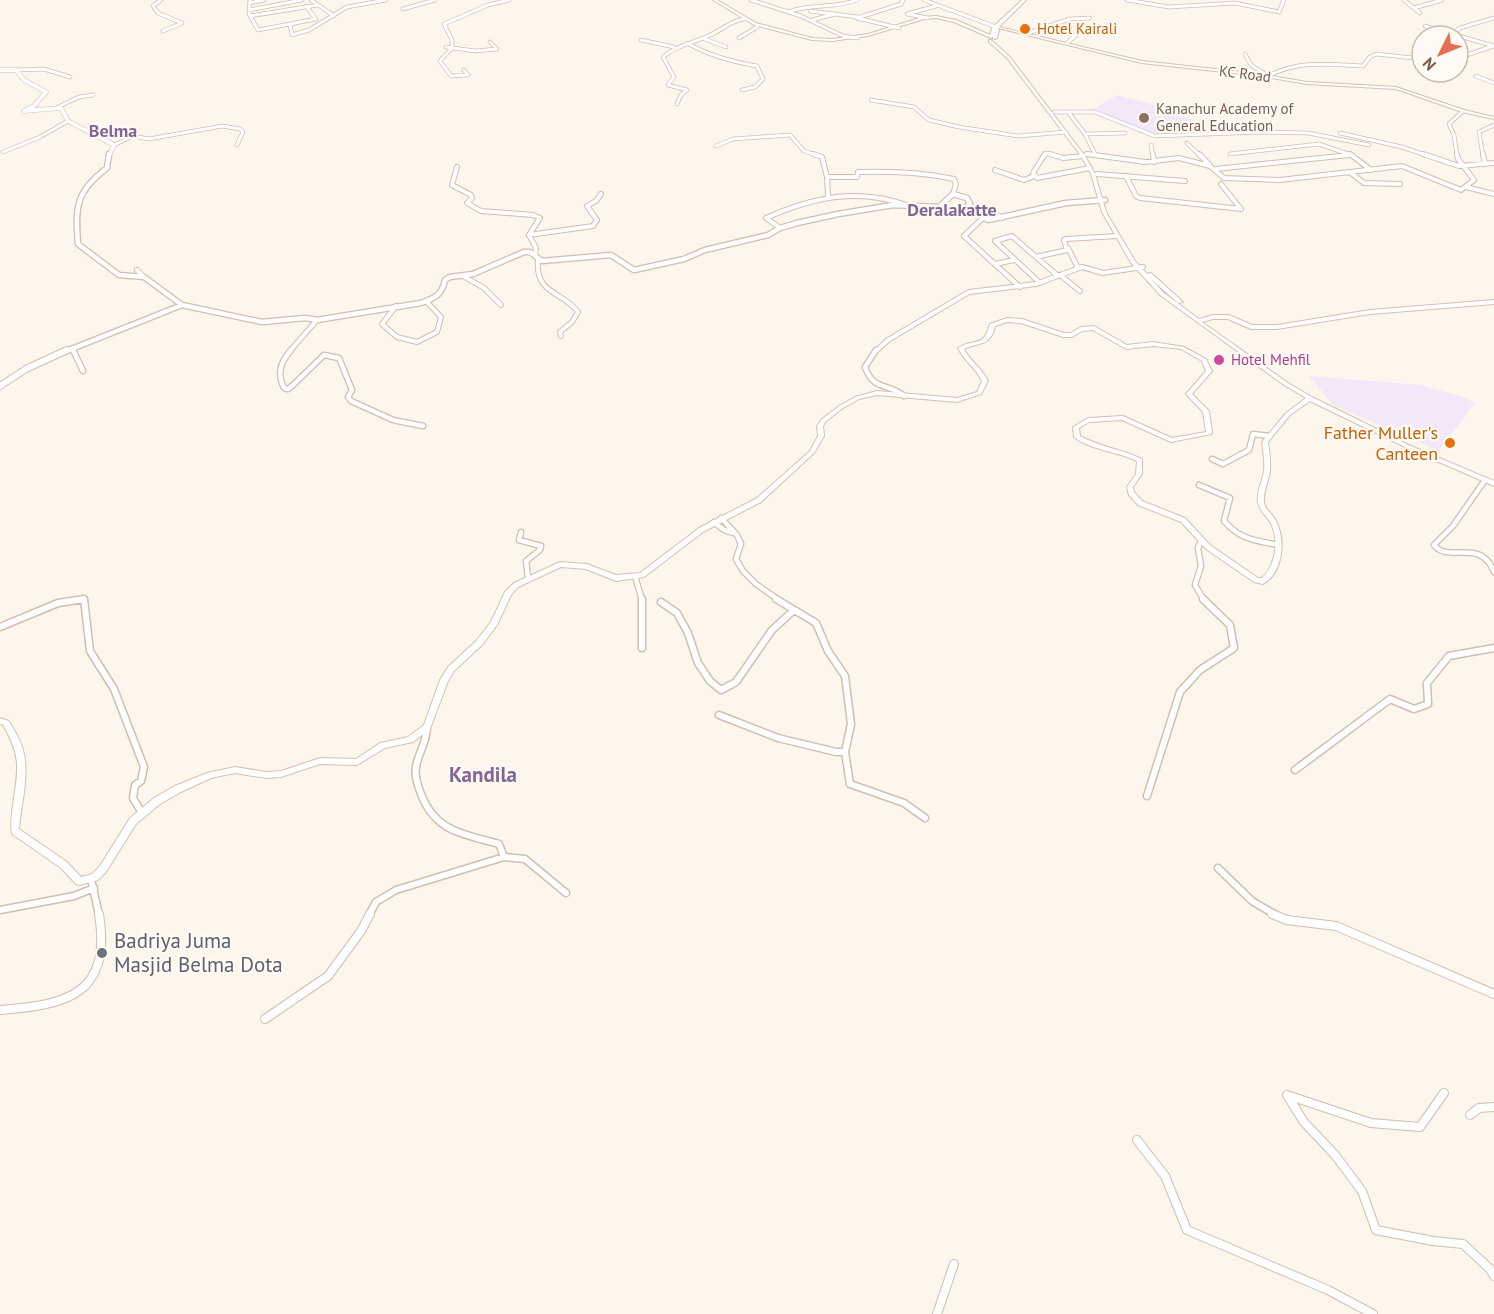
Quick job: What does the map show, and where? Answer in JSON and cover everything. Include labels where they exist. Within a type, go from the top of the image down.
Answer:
[{"type":"main road","points":[[713,0],[757,27],[814,41],[857,38]]},
{"type":"main road","points":[[993,35],[1024,0]]},
{"type":"main road","points":[[898,28],[927,18],[949,19],[993,35]]},
{"type":"main road","points":[[742,19],[804,38],[832,40],[857,38],[924,20],[943,19],[993,35],[1080,148],[1097,174],[1103,199],[1140,268]]},
{"type":"main road","name":"KC Road","points":[[993,35],[1025,34],[1142,62],[1268,76],[1307,83],[1396,88],[1463,111],[1494,118]]},
{"type":"main road","points":[[1056,116],[1065,132],[1080,148]]},
{"type":"main road","points":[[1085,155],[1117,236],[1162,294],[1266,370],[1310,398],[1485,480],[1494,482]]},
{"type":"main road","points":[[1201,321],[1229,317],[1251,327],[1277,327],[1370,312],[1494,302]]},
{"type":"main road","points":[[0,721],[6,723],[13,732],[22,754],[15,831],[25,840],[56,858],[79,881],[91,879],[103,869],[133,821],[178,789],[210,776],[235,770],[266,775],[281,774],[320,761],[357,762],[383,745],[410,740],[427,727],[444,680],[451,669],[479,643],[494,623],[508,594],[516,585],[528,578],[560,564],[587,567],[616,578],[635,576],[650,570],[718,520],[759,500],[793,470],[818,442],[820,426],[829,415],[857,398],[877,393],[957,400],[979,393],[985,381],[983,375],[963,355],[962,348],[982,344],[990,334],[992,325],[997,322],[1022,321],[1063,335],[1072,335],[1081,329],[1094,328],[1126,347],[1160,344],[1189,351],[1204,360],[1209,371],[1199,385],[1189,392],[1206,411],[1209,433],[1171,440],[1123,418],[1104,418],[1082,423],[1076,427],[1077,437],[1089,445],[1140,460],[1139,474],[1130,487],[1135,498],[1152,509],[1183,520],[1201,541],[1248,576],[1263,581],[1269,576],[1278,552],[1275,525],[1261,502],[1267,470],[1265,442],[1288,414],[1310,398]]},
{"type":"main road","points":[[1400,441],[1413,444],[1494,482]]},
{"type":"street","points":[[161,0],[153,6],[158,13],[182,23],[163,31]]},
{"type":"street","points":[[264,0],[250,1],[250,16],[258,30],[316,20],[306,6]]},
{"type":"street","points":[[249,10],[302,0]]},
{"type":"street","points":[[310,0],[334,16]]},
{"type":"street","points":[[290,24],[292,35],[309,30],[347,7],[386,0]]},
{"type":"street","points":[[403,9],[435,0]]},
{"type":"street","points":[[464,70],[468,75],[459,77],[450,76],[444,68],[441,61],[452,48],[452,40],[444,24],[509,0]]},
{"type":"street","points":[[751,0],[812,20],[843,36],[857,38]]},
{"type":"street","points":[[773,0],[774,7]]},
{"type":"street","points":[[788,12],[799,7],[829,8],[857,0]]},
{"type":"street","points":[[858,17],[901,4],[903,0]]},
{"type":"street","points":[[924,0],[940,5],[993,35]]},
{"type":"street","points":[[1127,0],[1178,7],[1235,3],[1279,12],[1284,0]]},
{"type":"street","points":[[1404,0],[1420,12]]},
{"type":"street","points":[[1414,8],[1442,0]]},
{"type":"street","points":[[1173,2],[1178,7]]},
{"type":"street","points":[[250,16],[318,5]]},
{"type":"street","points":[[927,18],[907,14],[940,5]]},
{"type":"street","points":[[810,11],[840,13],[898,28]]},
{"type":"street","points":[[270,13],[279,26]]},
{"type":"street","points":[[812,20],[840,13]]},
{"type":"street","points":[[1025,34],[1070,19],[1090,18]]},
{"type":"street","points":[[1470,25],[1494,18]]},
{"type":"street","points":[[677,104],[681,95],[687,90],[668,85],[674,77],[663,57],[674,47],[713,35],[726,24],[742,19]]},
{"type":"street","points":[[739,38],[757,27]]},
{"type":"street","points":[[1067,43],[1083,29]]},
{"type":"street","points":[[702,38],[726,47]]},
{"type":"street","points":[[1470,39],[1493,46]]},
{"type":"street","points":[[642,40],[674,47]]},
{"type":"street","points":[[446,47],[475,51],[497,50],[490,42]]},
{"type":"street","points":[[687,43],[697,49],[739,63],[757,66],[763,79],[755,87],[742,90]]},
{"type":"street","points":[[1470,55],[1493,46]]},
{"type":"street","points":[[1486,50],[1494,53]]},
{"type":"street","points":[[1245,54],[1251,65],[1268,76],[1278,69],[1288,67],[1329,63],[1363,66],[1370,57],[1376,54],[1410,58]]},
{"type":"street","points":[[0,70],[23,68],[60,72],[70,77]]},
{"type":"street","points":[[16,70],[24,80],[46,92],[34,105],[24,111],[58,107],[79,97],[93,95]]},
{"type":"street","points":[[1476,76],[1494,82]]},
{"type":"street","points":[[77,91],[79,97]]},
{"type":"street","points":[[871,100],[914,107],[929,120],[959,127],[1018,136],[1065,132]]},
{"type":"street","points":[[58,107],[65,112],[68,121],[114,146]]},
{"type":"street","points":[[1463,111],[1449,124],[1454,135],[1458,159],[1474,180],[1467,187]]},
{"type":"street","points":[[1068,112],[1085,134],[1095,154]]},
{"type":"street","points":[[1056,116],[1068,112],[1095,112],[1155,136],[1262,132],[1308,133],[1369,145]]},
{"type":"street","points":[[3,152],[40,137],[68,121]]},
{"type":"street","points":[[1485,164],[1479,132],[1494,125]]},
{"type":"street","points":[[144,278],[119,275],[78,244],[76,207],[86,184],[108,168],[107,159],[114,146],[133,136],[149,139],[222,126],[243,132],[237,145]]},
{"type":"street","points":[[1340,133],[1402,147],[1463,166],[1494,163]]},
{"type":"street","points":[[1085,134],[1125,134]]},
{"type":"street","points":[[716,146],[733,139],[790,135],[804,151],[822,157],[827,177],[828,196]]},
{"type":"street","points":[[1187,143],[1210,165]]},
{"type":"street","points":[[1230,153],[1318,144],[1359,158],[1371,170]]},
{"type":"street","points":[[1151,145],[1154,162]]},
{"type":"street","points":[[1034,176],[1032,173],[1046,153],[1063,159],[1095,154],[1154,162],[1172,161],[1179,158],[1210,165],[1216,168],[1224,178],[1265,180],[1402,166],[1456,189],[1467,187],[1494,194]]},
{"type":"street","points":[[1216,168],[1310,161],[1351,155]]},
{"type":"street","points":[[457,166],[452,185],[471,195],[472,198],[467,203],[481,211],[533,215],[540,218],[529,235]]},
{"type":"street","points":[[995,170],[1024,180],[1034,176],[1044,178],[1090,168]]},
{"type":"street","points":[[136,270],[182,304],[262,321],[305,318],[317,320],[426,301],[435,298],[443,291],[445,280],[450,277],[473,274],[516,254],[530,252],[550,261],[611,255],[619,258],[627,268],[634,270],[684,259],[705,250],[768,235],[780,228],[838,214],[893,205],[939,207],[953,194],[956,184],[954,179],[926,174],[874,171],[858,172],[857,177],[827,177]]},
{"type":"street","points":[[1351,173],[1364,183],[1400,184]]},
{"type":"street","points":[[1097,174],[1185,181]]},
{"type":"street","points":[[1126,176],[1136,196],[1140,198],[1241,209],[1221,184]]},
{"type":"street","points":[[529,235],[593,226],[597,220],[587,206],[596,201],[601,194]]},
{"type":"street","points":[[953,194],[967,198],[970,204],[966,207],[988,220],[1066,202],[1103,199]]},
{"type":"street","points":[[780,228],[766,219],[782,211],[828,196],[881,195],[909,206]]},
{"type":"street","points":[[989,210],[1002,218]]},
{"type":"street","points":[[983,218],[964,236],[1020,287]]},
{"type":"street","points":[[529,235],[536,248],[537,273],[551,292],[567,301],[578,312],[572,322],[560,332],[561,336]]},
{"type":"street","points":[[1040,283],[995,241],[1012,236],[1080,291]]},
{"type":"street","points":[[1078,268],[1064,240],[1117,236]]},
{"type":"street","points":[[1036,257],[1068,248]]},
{"type":"street","points":[[995,264],[1014,260]]},
{"type":"street","points":[[904,396],[900,391],[877,386],[868,379],[865,367],[877,349],[902,330],[961,296],[978,290],[1040,283],[1078,268],[1088,268],[1103,273],[1140,268]]},
{"type":"street","points":[[463,276],[484,288],[501,305]]},
{"type":"street","points":[[396,306],[382,324],[408,343],[420,343],[438,332],[441,317],[426,301]]},
{"type":"street","points":[[0,386],[26,369],[72,348],[182,304]]},
{"type":"street","points":[[317,320],[312,330],[287,353],[279,374],[284,388],[288,389],[295,384],[313,363],[324,355],[339,358],[351,385],[352,390],[348,397],[351,401],[393,420],[423,426]]},
{"type":"street","points":[[72,348],[83,371]]},
{"type":"street","points":[[1212,459],[1222,464],[1248,450],[1253,434],[1269,436]]},
{"type":"street","points":[[1485,480],[1453,525],[1434,545],[1437,549],[1446,552],[1477,553],[1488,559],[1494,572]]},
{"type":"street","points":[[1199,485],[1230,498],[1224,522],[1235,533],[1278,545]]},
{"type":"street","points":[[718,520],[724,530],[735,533],[741,544],[736,559],[743,571],[756,584],[793,611],[816,623],[828,651],[845,676],[851,724],[845,752],[850,784],[904,803],[924,818]]},
{"type":"street","points":[[520,532],[519,540],[537,542],[541,546],[540,550],[526,561],[528,578]]},
{"type":"street","points":[[1147,796],[1180,692],[1200,670],[1234,648],[1235,639],[1228,619],[1205,602],[1195,585],[1200,566],[1198,548],[1201,541]]},
{"type":"street","points":[[635,576],[642,598],[642,648]]},
{"type":"street","points":[[0,627],[58,603],[84,599],[90,651],[114,689],[144,767],[141,781],[135,785],[133,798],[142,813]]},
{"type":"street","points":[[661,602],[677,613],[688,633],[698,663],[710,681],[721,690],[726,690],[743,676],[772,629],[793,611]]},
{"type":"street","points":[[1295,770],[1390,699],[1412,710],[1422,709],[1428,704],[1427,683],[1449,656],[1494,648]]},
{"type":"street","points":[[718,715],[778,738],[836,752],[845,752]]},
{"type":"street","points":[[427,727],[428,737],[415,769],[420,793],[429,813],[435,822],[450,830],[499,844],[504,857]]},
{"type":"street","points":[[266,1019],[328,976],[361,931],[376,902],[396,890],[504,857],[518,857],[525,859],[566,892]]},
{"type":"street","points":[[1218,868],[1252,901],[1267,912],[1287,920],[1336,926],[1494,994]]},
{"type":"street","points":[[0,1010],[22,1009],[75,994],[84,988],[96,972],[103,948],[91,879]]},
{"type":"street","points":[[0,910],[74,896],[94,888]]},
{"type":"street","points":[[1444,1093],[1420,1126],[1371,1123],[1287,1095],[1304,1122],[1335,1155],[1362,1191],[1376,1230],[1433,1241],[1463,1244],[1494,1276]]},
{"type":"street","points":[[1470,1115],[1479,1108],[1494,1107]]},
{"type":"street","points":[[1137,1140],[1165,1176],[1187,1230],[1328,1290],[1373,1314]]},
{"type":"street","points":[[937,1314],[954,1264]]},
{"type":"shaded area","name":"Kanachur Academy of General Education","points":[[1117,95],[1177,111],[1177,115],[1196,121],[1199,126],[1190,135],[1149,137],[1088,112]]},
{"type":"shaded area","points":[[1309,376],[1420,385],[1460,396],[1475,403],[1439,451],[1333,405]]},
{"type":"place","name":"Hotel Kairali","points":[[1025,29]]},
{"type":"place","name":"Kanachur Academy of General Education","points":[[1144,118]]},
{"type":"place","name":"Hotel Mehfil","points":[[1219,360]]},
{"type":"place","name":"Father Muller's Canteen","points":[[1450,443]]},
{"type":"place","name":"Badriya Juma Masjid Belma Dota","points":[[102,953]]},
{"type":"district","name":"Belma","points":[[113,131]]},
{"type":"district","name":"Deralakatte","points":[[952,210]]},
{"type":"district","name":"Kandila","points":[[483,775]]}]
